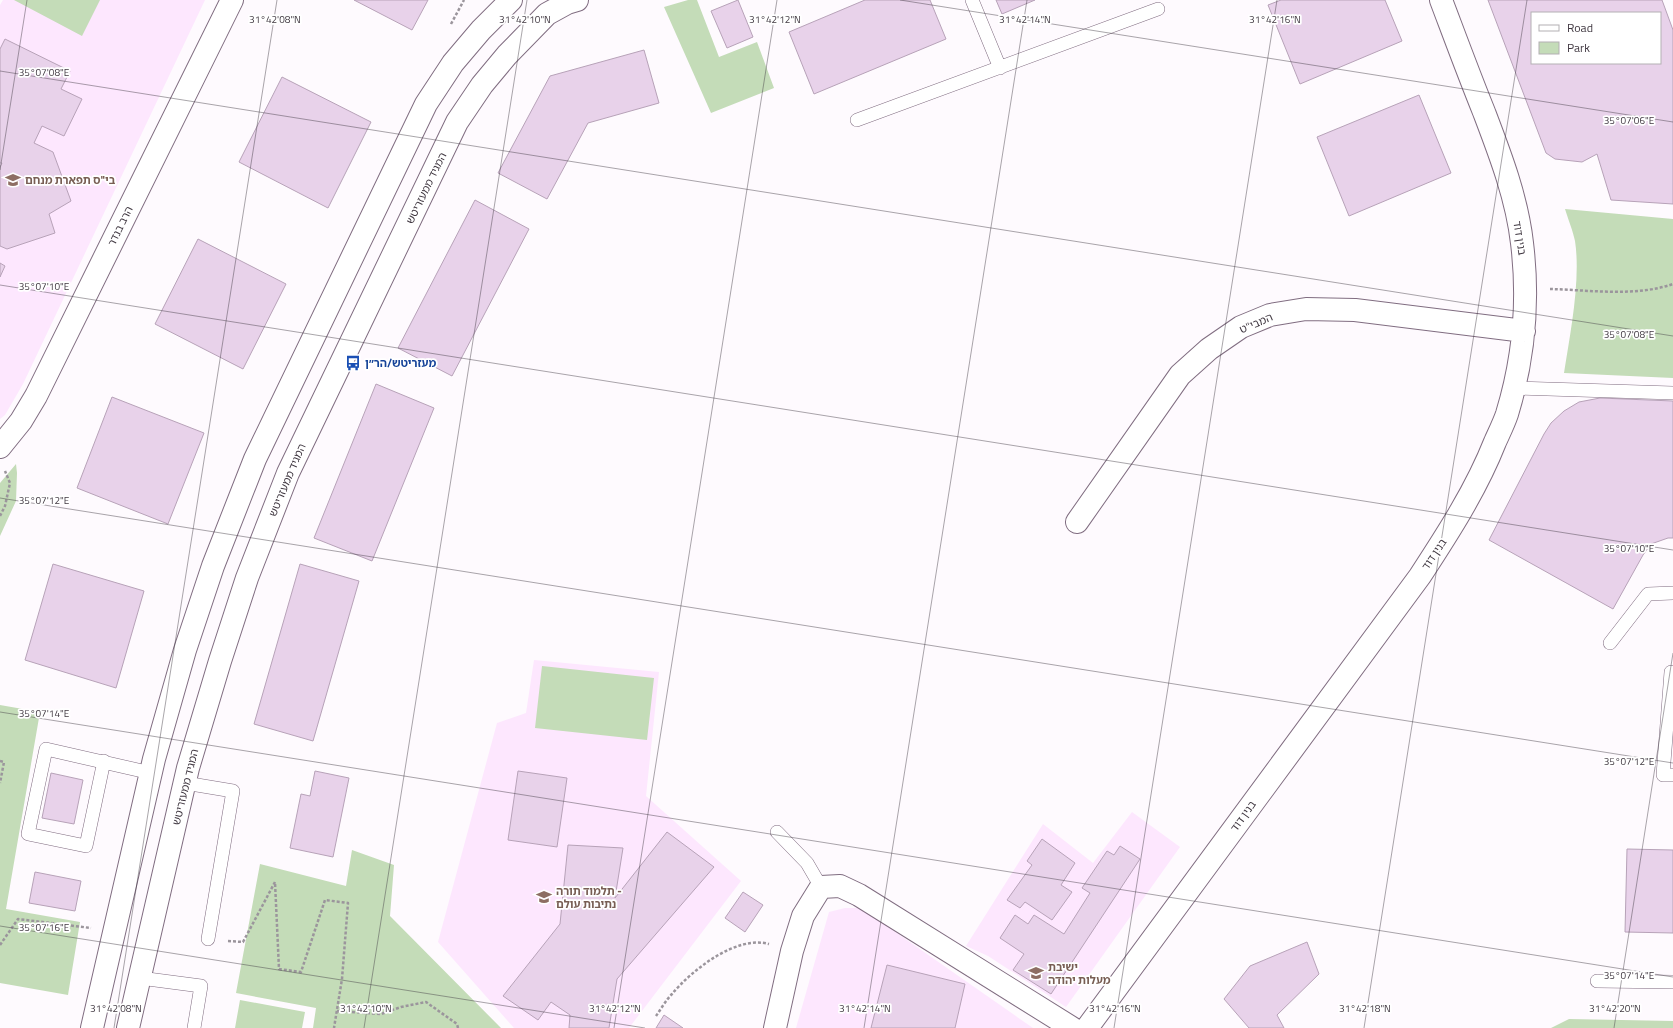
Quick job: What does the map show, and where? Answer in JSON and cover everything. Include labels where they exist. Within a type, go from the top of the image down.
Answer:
[{"type":"street","name":"הרב בנדר","points":[[1,456],[36,396],[232,0]]},
{"type":"street","points":[[92,1028],[151,773],[186,650],[211,573],[255,459],[426,104],[453,63],[481,30],[511,0]]},
{"type":"street","name":"המגיד ממעזריטש","points":[[128,1028],[185,783],[242,593],[288,473],[457,122],[482,85],[512,50],[547,14],[567,3],[577,0]]},
{"type":"street","name":"בנין דוד","points":[[1087,1028],[1420,576],[1452,528],[1474,488],[1490,456],[1507,415],[1514,388],[1524,331],[1525,288],[1522,242],[1512,197],[1500,156],[1441,0]]},
{"type":"street","name":"המבי\"ט","points":[[1077,522],[1180,375],[1209,349],[1241,327],[1270,315],[1306,309],[1355,310],[1524,331]]},
{"type":"street","points":[[775,1028],[792,951],[803,916],[821,887],[840,886],[859,895],[1072,1028]]},
{"type":"lane","points":[[972,0],[1000,68]]},
{"type":"lane","points":[[857,120],[1158,9]]},
{"type":"lane","points":[[1514,388],[1673,393]]},
{"type":"lane","points":[[1610,643],[1648,594],[1673,593]]},
{"type":"lane","points":[[1671,672],[1663,775],[1673,775]]},
{"type":"lane","points":[[104,761],[86,846],[28,834],[46,749],[104,761],[151,773]]},
{"type":"lane","points":[[185,783],[233,791],[208,940]]},
{"type":"lane","points":[[778,832],[807,863],[821,887]]},
{"type":"lane","points":[[140,978],[201,986],[194,1028]]},
{"type":"lane","points":[[1597,981],[1673,982]]},
{"type":"path","points":[[1525,288],[1632,292],[1662,288],[1673,284]]},
{"type":"path","points":[[0,516],[5,506],[10,484],[1,456]]},
{"type":"path","points":[[0,761],[4,762],[0,783]]},
{"type":"path","points":[[208,940],[243,942],[275,882],[279,969],[301,972],[326,900],[348,903],[342,979],[334,1028]]},
{"type":"path","points":[[0,945],[18,919],[115,930]]},
{"type":"path","points":[[656,1016],[672,994],[701,966],[737,946],[760,942],[792,951]]},
{"type":"path","points":[[337,1011],[381,1014],[401,1006],[426,1002],[457,1024],[458,1028]]},
{"type":"shaded area","points":[[3,0],[205,0],[23,384],[5,415],[0,419],[0,5]]},
{"type":"shaded area","points":[[534,660],[659,672],[646,796],[741,881],[629,1028],[514,1028],[438,942],[497,723],[526,713]]},
{"type":"shaded area","points":[[1132,812],[1180,847],[1066,1007],[988,956],[966,946],[1043,824],[1093,863]]},
{"type":"shaded area","points":[[845,908],[861,908],[1033,1028],[796,1028],[829,912]]},
{"type":"green space","points":[[14,0],[100,0],[82,36]]},
{"type":"green space","points":[[688,0],[697,0],[719,57],[757,42],[774,88],[711,113],[664,7]]},
{"type":"green space","points":[[1565,209],[1673,219],[1673,378],[1564,373],[1572,324],[1577,273],[1575,241]]},
{"type":"green space","points":[[16,464],[16,501],[0,536],[0,483]]},
{"type":"green space","points":[[542,666],[654,678],[647,740],[535,728]]},
{"type":"green space","points":[[0,705],[40,712],[6,909],[80,922],[68,995],[0,983]]},
{"type":"green space","points":[[352,850],[394,865],[390,916],[501,1028],[313,1028],[316,1008],[236,993],[260,864],[346,886]]},
{"type":"green space","points":[[240,1000],[305,1012],[302,1028],[235,1028]]},
{"type":"green space","points":[[1569,1019],[1673,1021],[1673,1028],[1551,1028]]},
{"type":"building","points":[[354,0],[428,0],[412,30]]},
{"type":"building","points":[[738,0],[753,37],[727,48],[711,11]]},
{"type":"building","points":[[865,0],[930,0],[946,39],[814,94],[789,32]]},
{"type":"building","points":[[996,0],[1035,0],[1002,14]]},
{"type":"building","points":[[1281,0],[1385,0],[1402,41],[1300,84],[1268,5]]},
{"type":"building","points":[[1488,0],[1662,0],[1673,30],[1673,204],[1611,200],[1597,154],[1582,162],[1555,159],[1546,153]]},
{"type":"building","points":[[5,39],[70,71],[61,89],[82,99],[64,136],[42,126],[34,143],[53,152],[71,201],[49,214],[55,233],[7,249],[0,246],[0,167],[2,163],[0,163],[0,49]]},
{"type":"building","points":[[644,50],[659,103],[588,123],[547,199],[498,173],[550,76]]},
{"type":"building","points":[[282,77],[371,122],[328,208],[239,162]]},
{"type":"building","points":[[1419,95],[1451,173],[1349,216],[1317,137]]},
{"type":"building","points":[[475,200],[529,229],[452,376],[398,348]]},
{"type":"building","points":[[198,239],[286,284],[243,369],[155,324]]},
{"type":"building","points":[[0,263],[5,266],[0,277]]},
{"type":"building","points":[[376,384],[434,408],[372,561],[314,538]]},
{"type":"building","points":[[112,397],[204,433],[168,524],[77,488]]},
{"type":"building","points":[[1600,398],[1673,401],[1673,538],[1668,538],[1651,544],[1643,555],[1613,609],[1489,540],[1551,423],[1564,411],[1579,402]]},
{"type":"building","points":[[53,564],[144,591],[116,688],[25,660]]},
{"type":"building","points":[[300,564],[359,581],[313,741],[254,724]]},
{"type":"building","points":[[315,771],[349,778],[333,857],[290,848],[301,794],[310,796]]},
{"type":"building","points":[[518,771],[567,778],[557,847],[508,840]]},
{"type":"building","points":[[51,773],[83,780],[74,824],[42,818]]},
{"type":"building","points":[[667,832],[714,867],[617,979],[609,1028],[569,1028],[570,1015],[551,1002],[538,1020],[503,996],[560,924],[568,845],[623,848],[615,898]]},
{"type":"building","points":[[1042,839],[1075,863],[1061,885],[1072,892],[1052,920],[1025,902],[1020,908],[1007,900],[1032,865],[1027,861]]},
{"type":"building","points":[[1120,846],[1140,859],[1051,994],[1013,970],[1024,954],[1000,938],[1015,915],[1028,924],[1034,915],[1064,934],[1090,893],[1082,888],[1107,851],[1114,855]]},
{"type":"building","points":[[1627,849],[1673,850],[1673,933],[1625,932]]},
{"type":"building","points":[[35,872],[81,881],[75,911],[29,903]]},
{"type":"building","points":[[743,892],[763,905],[745,932],[725,918]]},
{"type":"building","points":[[1307,942],[1319,974],[1277,1015],[1284,1028],[1249,1028],[1224,999],[1250,966]]},
{"type":"building","points":[[887,965],[965,984],[955,1028],[871,1028]]},
{"type":"building","points":[[664,1015],[683,1028],[656,1028]]},
{"type":"place","name":"בי\"ס תפארת מנחם","points":[[13,180]]},
{"type":"place","name":"מעזריטש/הר״ן","points":[[353,363]]},
{"type":"place","name":"תלמוד תורה - נתיבות עולם","points":[[544,897]]},
{"type":"place","name":"ישיבת מעלות יהודה","points":[[1036,973]]}]
